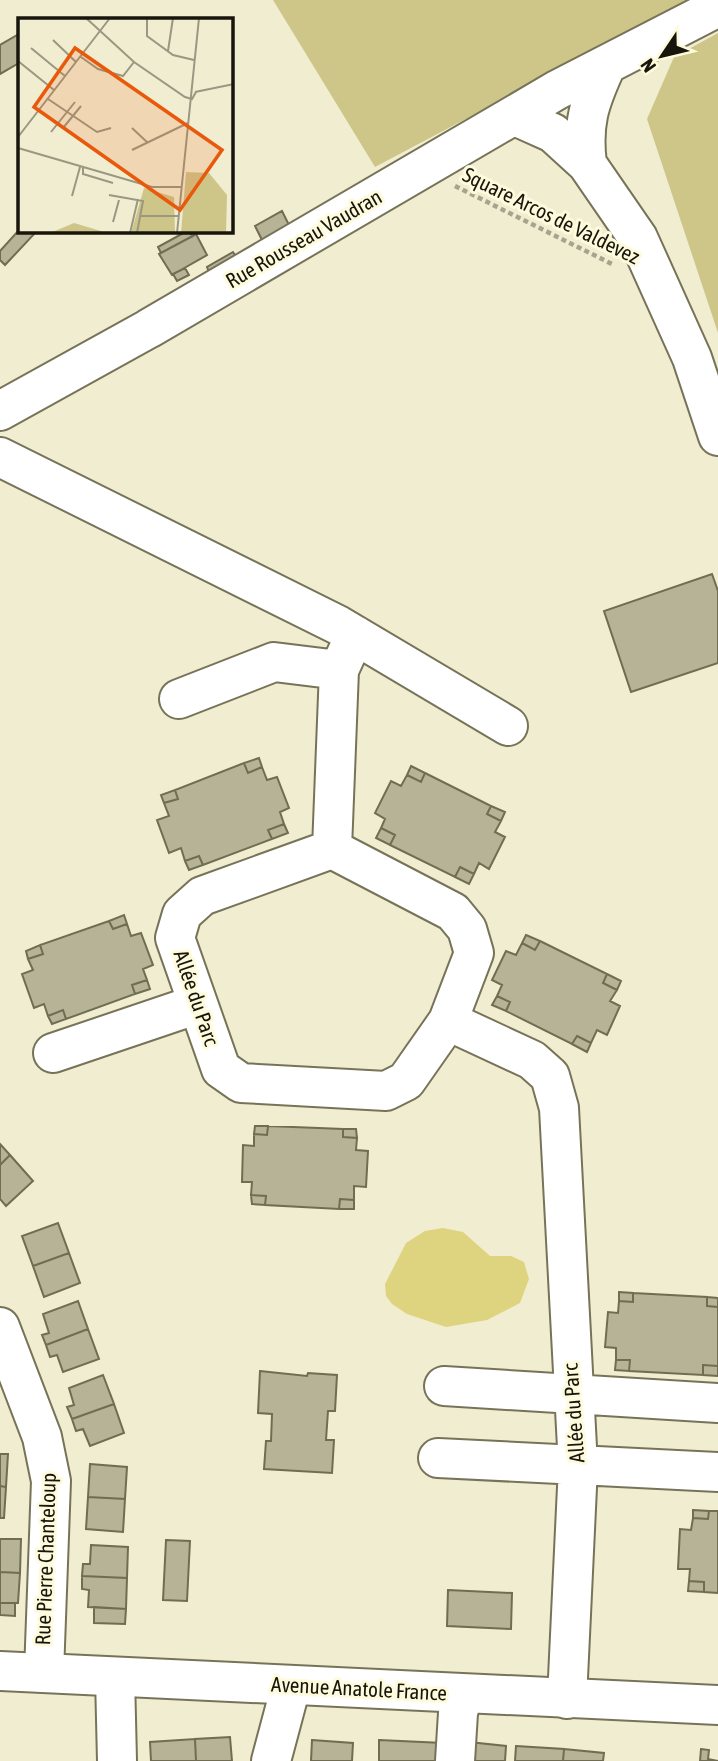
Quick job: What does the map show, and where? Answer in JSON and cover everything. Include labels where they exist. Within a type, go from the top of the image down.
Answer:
[{"type":"street","name":"Rue Rousseau Vaudran","points":[[0,411],[515,116],[718,8]]},
{"type":"street","points":[[587,164],[583,134],[590,101],[606,66]]},
{"type":"street","points":[[515,116],[553,133],[587,164],[638,238],[654,269],[716,420]]},
{"type":"street","points":[[0,457],[355,635],[508,726]]},
{"type":"street","points":[[332,849],[339,670],[355,635]]},
{"type":"street","points":[[179,699],[274,663],[339,670]]},
{"type":"street","name":"Allée du Parc","points":[[332,849],[453,912],[467,929],[474,953],[448,1021],[406,1081],[386,1091],[241,1083],[221,1069],[198,1004],[175,938],[182,914],[202,896],[332,849]]},
{"type":"street","points":[[53,1053],[198,1004]]},
{"type":"street","name":"Allée du Parc","points":[[448,1021],[531,1060],[550,1076],[559,1108],[572,1394],[579,1466],[567,1699]]},
{"type":"street","name":"Rue Pierre Chanteloup","points":[[0,1327],[42,1437],[50,1470],[44,1673]]},
{"type":"street","points":[[444,1386],[718,1403]]},
{"type":"street","points":[[438,1458],[718,1472]]},
{"type":"street","name":"Avenue Anatole France","points":[[0,1671],[718,1705]]},
{"type":"street","points":[[115,1677],[117,1761]]},
{"type":"street","points":[[271,1761],[291,1686]]},
{"type":"street","points":[[455,1761],[458,1713],[463,1694]]},
{"type":"path","name":"Square Arcos de Valdevez","points":[[423,170],[616,267]]},
{"type":"shaded area","points":[[273,0],[690,0],[375,167]]},
{"type":"shaded area","points":[[718,33],[718,333],[647,119],[674,57]]},
{"type":"shaded area","points":[[443,1228],[463,1232],[490,1256],[511,1256],[524,1262],[529,1279],[520,1303],[487,1320],[446,1327],[407,1314],[392,1304],[386,1296],[385,1284],[406,1243],[425,1231]]},
{"type":"building","points":[[18,35],[18,64],[0,74],[0,45]]},
{"type":"building","points":[[282,211],[290,227],[263,242],[255,226]]},
{"type":"building","points":[[18,231],[35,233],[5,265],[0,260],[0,251]]},
{"type":"building","points":[[183,233],[193,236],[161,253],[158,247]]},
{"type":"building","points":[[196,234],[207,255],[172,275],[159,254]]},
{"type":"building","points":[[233,252],[236,257],[209,272],[207,267]]},
{"type":"building","points":[[185,268],[189,275],[177,281],[173,274]]},
{"type":"building","points":[[712,574],[718,591],[718,663],[631,692],[604,611]]},
{"type":"building","points":[[259,758],[262,767],[248,773],[244,763]]},
{"type":"building","points":[[244,763],[248,773],[262,767],[267,780],[277,777],[289,808],[280,812],[284,824],[268,830],[272,839],[203,865],[199,856],[185,861],[181,848],[169,853],[157,820],[169,816],[164,803],[178,799],[175,790]]},
{"type":"building","points":[[411,766],[425,773],[421,782],[407,775]]},
{"type":"building","points":[[425,773],[491,806],[487,814],[501,821],[495,832],[505,837],[489,869],[479,863],[474,874],[460,867],[455,877],[390,845],[395,835],[381,828],[385,819],[375,813],[391,781],[401,786],[407,775],[421,782]]},
{"type":"building","points":[[175,790],[178,799],[164,803],[161,795]]},
{"type":"building","points":[[491,806],[505,812],[501,821],[487,814]]},
{"type":"building","points":[[284,824],[288,833],[272,839],[268,830]]},
{"type":"building","points":[[381,828],[395,835],[390,845],[376,838]]},
{"type":"building","points":[[199,856],[203,865],[189,870],[185,861]]},
{"type":"building","points":[[460,867],[474,874],[469,884],[455,877]]},
{"type":"building","points":[[124,915],[127,924],[113,929],[109,921]]},
{"type":"building","points":[[109,921],[113,929],[127,924],[131,936],[141,933],[153,965],[143,969],[147,980],[132,985],[135,994],[66,1019],[63,1010],[48,1016],[44,1004],[34,1008],[22,974],[33,970],[28,959],[43,954],[40,945]]},
{"type":"building","points":[[526,935],[540,941],[535,950],[522,943]]},
{"type":"building","points":[[540,941],[607,974],[603,983],[617,990],[610,1001],[620,1006],[607,1035],[597,1030],[591,1043],[577,1036],[572,1044],[506,1011],[510,1002],[497,996],[502,985],[492,980],[506,951],[516,955],[522,943],[535,950]]},
{"type":"building","points":[[40,945],[43,954],[28,959],[26,951]]},
{"type":"building","points":[[607,974],[621,981],[617,990],[603,983]]},
{"type":"building","points":[[147,980],[150,989],[135,994],[132,985]]},
{"type":"building","points":[[497,996],[510,1002],[506,1011],[492,1005]]},
{"type":"building","points":[[63,1010],[66,1019],[52,1024],[48,1016]]},
{"type":"building","points":[[577,1036],[591,1043],[587,1052],[572,1044]]},
{"type":"building","points":[[255,1126],[268,1126],[267,1135],[254,1134]]},
{"type":"building","points":[[268,1126],[343,1129],[343,1137],[357,1138],[356,1150],[368,1151],[366,1187],[354,1186],[354,1200],[340,1199],[339,1209],[265,1205],[266,1196],[251,1195],[252,1182],[242,1182],[243,1145],[254,1146],[254,1134],[267,1135]]},
{"type":"building","points":[[343,1129],[356,1129],[357,1138],[343,1137]]},
{"type":"building","points":[[0,1144],[10,1155],[0,1165]]},
{"type":"building","points":[[10,1155],[33,1181],[6,1206],[0,1199],[0,1165]]},
{"type":"building","points":[[251,1195],[266,1196],[265,1205],[252,1204]]},
{"type":"building","points":[[340,1199],[354,1200],[354,1209],[339,1209]]},
{"type":"building","points":[[58,1223],[69,1253],[33,1266],[22,1236]]},
{"type":"building","points":[[69,1253],[80,1283],[44,1297],[33,1266]]},
{"type":"building","points":[[619,1292],[633,1293],[633,1302],[619,1301]]},
{"type":"building","points":[[633,1293],[707,1297],[707,1306],[718,1307],[718,1366],[703,1365],[703,1375],[629,1371],[630,1360],[616,1360],[616,1348],[605,1347],[608,1312],[618,1313],[619,1301],[633,1302]]},
{"type":"building","points":[[707,1297],[718,1298],[718,1307],[707,1306]]},
{"type":"building","points":[[78,1301],[88,1329],[46,1345],[42,1335],[49,1333],[43,1314]]},
{"type":"building","points":[[88,1329],[99,1359],[63,1372],[57,1355],[50,1357],[46,1345]]},
{"type":"building","points":[[616,1360],[630,1360],[629,1371],[615,1370]]},
{"type":"building","points":[[703,1365],[718,1366],[718,1376],[703,1375]]},
{"type":"building","points":[[260,1371],[307,1376],[308,1373],[337,1375],[335,1411],[328,1411],[326,1440],[334,1440],[332,1473],[264,1469],[266,1441],[271,1441],[272,1414],[258,1413]]},
{"type":"building","points":[[103,1375],[114,1404],[72,1419],[67,1407],[74,1405],[69,1388]]},
{"type":"building","points":[[114,1404],[124,1433],[90,1446],[83,1429],[76,1431],[72,1419]]},
{"type":"building","points":[[0,1454],[8,1454],[6,1487],[0,1486]]},
{"type":"building","points":[[90,1464],[127,1467],[125,1499],[88,1497]]},
{"type":"building","points":[[0,1486],[6,1487],[4,1518],[0,1518]]},
{"type":"building","points":[[88,1497],[125,1499],[123,1532],[86,1529]]},
{"type":"building","points":[[693,1510],[709,1511],[708,1519],[693,1518]]},
{"type":"building","points":[[709,1511],[718,1511],[718,1593],[704,1592],[704,1582],[689,1581],[690,1569],[678,1569],[680,1529],[691,1530],[693,1518],[708,1519]]},
{"type":"building","points":[[0,1539],[21,1539],[20,1573],[0,1572]]},
{"type":"building","points":[[166,1540],[190,1541],[187,1601],[163,1600]]},
{"type":"building","points":[[91,1545],[128,1547],[127,1578],[82,1576],[83,1564],[90,1564]]},
{"type":"building","points":[[0,1572],[20,1573],[18,1603],[0,1603]]},
{"type":"building","points":[[82,1576],[127,1578],[126,1609],[88,1607],[89,1590],[82,1589]]},
{"type":"building","points":[[689,1581],[704,1582],[704,1592],[688,1591]]},
{"type":"building","points":[[448,1590],[512,1593],[511,1629],[447,1626]]},
{"type":"building","points":[[0,1603],[15,1603],[15,1616],[0,1615]]},
{"type":"building","points":[[94,1607],[126,1609],[125,1624],[94,1623]]},
{"type":"building","points":[[230,1737],[232,1761],[196,1761],[195,1739]]},
{"type":"building","points":[[195,1739],[196,1761],[151,1761],[150,1742]]},
{"type":"building","points":[[312,1740],[353,1743],[352,1761],[311,1761]]},
{"type":"building","points":[[379,1740],[443,1743],[442,1761],[379,1761]]},
{"type":"building","points":[[469,1742],[506,1746],[505,1761],[468,1761]]},
{"type":"building","points":[[516,1746],[564,1749],[563,1761],[515,1761]]},
{"type":"building","points":[[564,1749],[604,1753],[603,1761],[563,1761]]},
{"type":"building","points":[[701,1749],[709,1750],[708,1759],[718,1761],[700,1761]]}]
